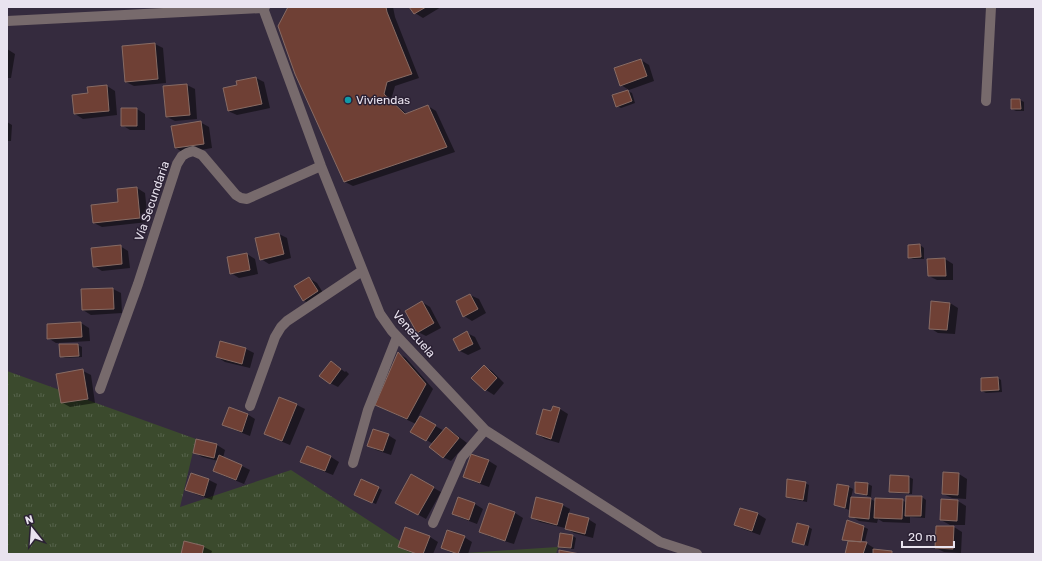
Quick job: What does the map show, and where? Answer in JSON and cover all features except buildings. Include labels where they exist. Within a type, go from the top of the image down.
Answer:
[{"type":"street","points":[[986,101],[992,7]]},
{"type":"street","points":[[7,22],[264,8]]},
{"type":"street","name":"Venezuela","points":[[264,8],[321,166],[362,271],[380,314],[397,337],[485,430],[660,542],[697,554]]},
{"type":"street","name":"Vía Secundaria","points":[[100,389],[138,284],[177,164],[182,156],[193,151],[202,155],[236,195],[247,199],[321,166]]},
{"type":"street","points":[[250,406],[275,337],[281,327],[287,321],[362,271]]},
{"type":"street","points":[[353,463],[368,410],[397,337]]},
{"type":"street","points":[[433,523],[462,457],[485,430]]},
{"type":"green space","points":[[7,371],[196,439],[180,507],[291,470],[420,554],[7,554]]},
{"type":"green space","points":[[558,547],[556,554],[450,554]]},
{"type":"place","name":"Viviendas","points":[[348,100]]}]
